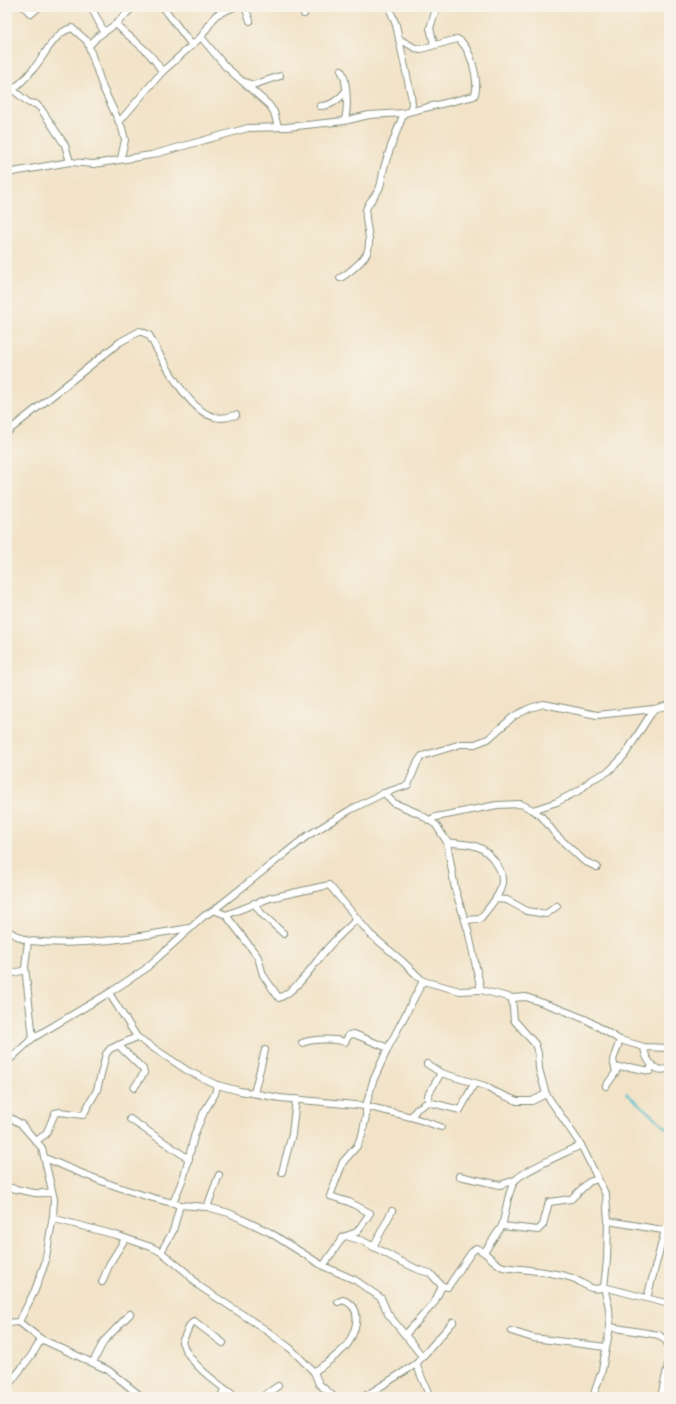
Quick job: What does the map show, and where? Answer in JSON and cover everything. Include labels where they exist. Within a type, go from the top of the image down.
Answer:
[{"type":"street","points":[[24,7],[31,14],[39,7]]},
{"type":"street","points":[[91,7],[104,32]]},
{"type":"street","points":[[89,46],[104,32],[116,24],[133,7]]},
{"type":"street","points":[[162,7],[192,44]]},
{"type":"street","points":[[119,122],[162,72],[201,37],[216,15],[234,7]]},
{"type":"street","points":[[245,7],[250,21]]},
{"type":"street","points":[[340,278],[349,274],[367,252],[369,238],[366,210],[371,199],[379,188],[384,168],[407,112],[412,104],[393,12],[389,7]]},
{"type":"street","points":[[434,44],[430,28],[436,9]]},
{"type":"street","points":[[116,24],[145,48],[156,60],[162,72]]},
{"type":"street","points":[[7,94],[13,90],[34,68],[50,45],[67,29],[72,28],[87,41],[103,88],[119,122],[125,140],[122,158]]},
{"type":"street","points":[[201,37],[225,66],[269,105],[274,112],[278,127]]},
{"type":"street","points":[[7,173],[70,162],[94,164],[122,158],[151,155],[248,128],[278,127],[344,120],[369,115],[407,112],[474,96],[477,89],[471,56],[466,45],[457,39],[434,44],[429,47],[415,48],[399,39]]},
{"type":"street","points":[[341,70],[345,78],[347,113],[344,120]]},
{"type":"street","points":[[242,81],[253,85],[280,76]]},
{"type":"street","points":[[13,90],[29,103],[36,104],[41,109],[65,145],[70,162]]},
{"type":"street","points":[[320,106],[329,105],[340,98],[345,92]]},
{"type":"street","points":[[7,432],[120,342],[140,331],[148,335],[181,389],[195,405],[213,417],[224,418],[236,415]]},
{"type":"street","points":[[7,1062],[33,1038],[109,993],[144,970],[178,941],[190,928],[307,836],[350,810],[384,793],[408,784],[416,763],[422,756],[462,744],[475,744],[488,739],[514,716],[530,708],[544,704],[597,715],[654,709],[669,705]]},
{"type":"street","points":[[533,810],[557,802],[580,790],[590,780],[609,771],[624,756],[654,709]]},
{"type":"street","points":[[384,793],[394,803],[436,825],[447,842],[455,889],[468,930],[481,990]]},
{"type":"street","points":[[429,820],[436,817],[497,805],[522,804],[542,817],[556,835],[584,861],[597,866]]},
{"type":"street","points":[[447,842],[477,846],[490,855],[503,877],[503,886],[496,899],[480,919],[465,920]]},
{"type":"street","points":[[226,915],[254,903],[329,885],[357,920],[384,947],[401,960],[423,981],[460,991],[481,990],[512,998],[526,997],[587,1020],[620,1040],[644,1047],[668,1049]]},
{"type":"street","points":[[496,899],[507,900],[527,911],[540,914],[546,914],[557,906]]},
{"type":"street","points":[[254,903],[261,913],[284,934]]},
{"type":"street","points":[[214,910],[226,915],[258,957],[263,975],[279,998],[286,995],[296,986],[327,948],[357,920]]},
{"type":"street","points":[[7,932],[28,941],[62,942],[120,939],[190,928]]},
{"type":"street","points":[[28,941],[25,970],[33,1038]]},
{"type":"street","points":[[7,975],[25,970]]},
{"type":"street","points":[[323,1266],[343,1237],[357,1232],[370,1213],[349,1202],[330,1196],[343,1162],[357,1146],[362,1135],[366,1116],[366,1106],[373,1081],[388,1048],[423,981]]},
{"type":"street","points":[[109,993],[137,1037],[188,1071],[217,1085],[254,1094],[366,1106],[411,1117],[441,1127]]},
{"type":"street","points":[[512,998],[514,1020],[535,1044],[538,1053],[539,1069],[546,1094],[581,1145],[606,1195],[608,1221],[604,1287],[609,1308],[610,1327],[602,1370],[593,1397]]},
{"type":"street","points":[[302,1043],[313,1039],[337,1040],[343,1042],[350,1033],[388,1048]]},
{"type":"street","points":[[36,1141],[46,1134],[55,1114],[60,1112],[83,1115],[97,1090],[106,1054],[110,1049],[137,1037]]},
{"type":"street","points":[[606,1086],[615,1076],[613,1060],[620,1040]]},
{"type":"street","points":[[118,1045],[143,1069],[144,1073],[134,1088]]},
{"type":"street","points":[[644,1047],[645,1053],[652,1065],[660,1070],[669,1068]]},
{"type":"street","points":[[254,1094],[265,1050]]},
{"type":"street","points":[[427,1064],[441,1073],[485,1086],[517,1101],[532,1101],[546,1094]]},
{"type":"street","points":[[615,1068],[629,1067],[650,1071],[652,1065]]},
{"type":"street","points":[[428,1102],[428,1095],[441,1073]]},
{"type":"street","points":[[411,1117],[417,1109],[428,1102],[460,1110],[474,1084]]},
{"type":"street","points":[[173,1203],[184,1176],[195,1133],[204,1112],[215,1094],[217,1085]]},
{"type":"street","points":[[282,1172],[292,1134],[296,1099]]},
{"type":"street","points":[[7,1116],[22,1124],[42,1148],[54,1199],[54,1216],[45,1263],[35,1290],[19,1322]]},
{"type":"street","points":[[130,1119],[189,1159]]},
{"type":"street","points":[[459,1176],[500,1185],[514,1180],[529,1170],[581,1145]]},
{"type":"street","points":[[45,1158],[147,1197],[180,1205],[207,1207],[229,1213],[269,1232],[323,1266],[355,1280],[381,1298],[388,1314],[422,1356]]},
{"type":"street","points":[[207,1207],[220,1175]]},
{"type":"street","points":[[502,1226],[538,1230],[543,1225],[549,1202],[571,1199],[589,1182],[598,1179]]},
{"type":"street","points":[[485,1251],[502,1226],[514,1180]]},
{"type":"street","points":[[7,1187],[33,1193],[44,1194],[52,1192]]},
{"type":"street","points":[[161,1252],[173,1231],[180,1205]]},
{"type":"street","points":[[374,1246],[392,1211]]},
{"type":"street","points":[[54,1216],[55,1219],[151,1246],[161,1252],[186,1272],[199,1286],[264,1328],[291,1349],[314,1372],[319,1384],[334,1397]]},
{"type":"street","points":[[608,1221],[667,1231],[647,1298]]},
{"type":"street","points":[[343,1237],[349,1236],[363,1240],[396,1259],[419,1270],[430,1273],[442,1286],[448,1287],[476,1248],[485,1251],[496,1264],[503,1267],[574,1279],[586,1288],[599,1289],[604,1287],[669,1304]]},
{"type":"street","points":[[102,1282],[110,1263],[125,1239]]},
{"type":"street","points":[[405,1335],[434,1303],[442,1286]]},
{"type":"street","points":[[314,1372],[349,1342],[356,1325],[358,1317],[355,1309],[348,1302],[343,1300],[338,1302]]},
{"type":"street","points":[[93,1362],[104,1342],[130,1314]]},
{"type":"street","points":[[224,1343],[201,1324],[194,1321],[190,1325],[182,1342],[186,1353],[203,1372],[236,1397]]},
{"type":"street","points":[[7,1323],[19,1322],[41,1339],[108,1370],[142,1397]]},
{"type":"street","points":[[364,1397],[416,1364],[453,1322]]},
{"type":"street","points":[[610,1327],[659,1335],[666,1341],[669,1347]]},
{"type":"street","points":[[511,1331],[533,1338],[606,1347]]},
{"type":"street","points":[[7,1388],[37,1349],[41,1339]]},
{"type":"street","points":[[661,1397],[669,1360]]},
{"type":"street","points":[[416,1364],[430,1397]]},
{"type":"street","points":[[262,1397],[278,1386]]},
{"type":"street","points":[[221,1397],[224,1388]]},
{"type":"waterway","points":[[626,1093],[669,1130]]}]
